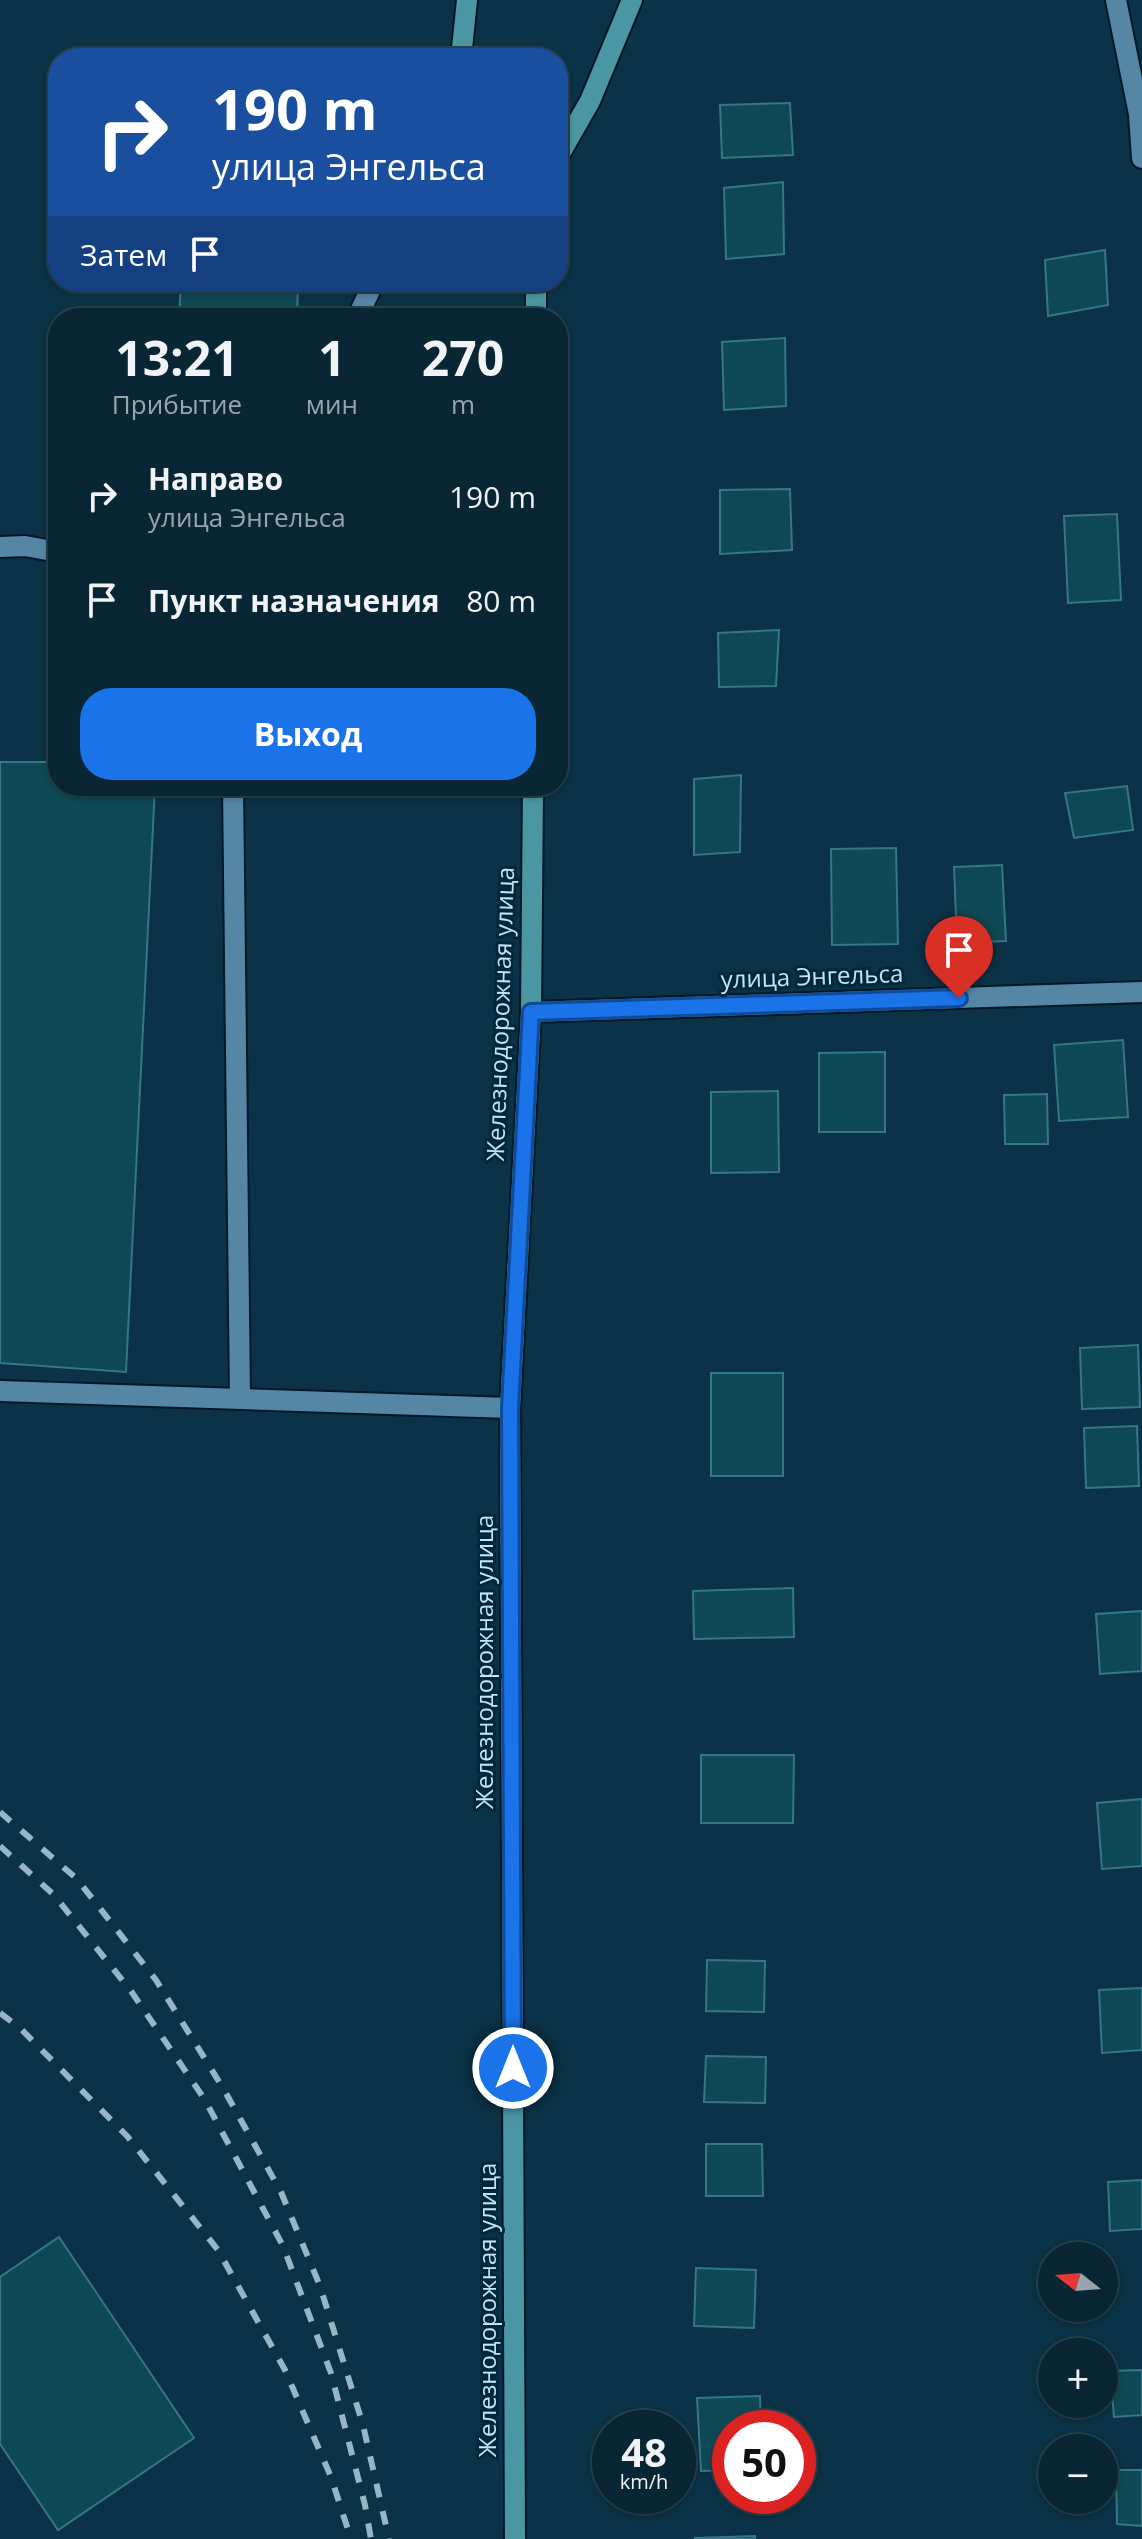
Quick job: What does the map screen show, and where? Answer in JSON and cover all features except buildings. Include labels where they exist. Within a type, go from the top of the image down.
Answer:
[{"type":"main road","points":[[462,48],[467,0]]},
{"type":"main road","points":[[568,140],[590,101],[632,0]]},
{"type":"main road","name":"Железнодорожная улица","points":[[515,2539],[510,1408],[531,1012],[533,796]]},
{"type":"street","points":[[1116,0],[1139,114],[1142,158]]},
{"type":"street","points":[[0,547],[25,546],[48,550]]},
{"type":"street","points":[[233,796],[240,1399]]},
{"type":"street","name":"улица Энгельса","points":[[531,1012],[1142,992]]},
{"type":"street","points":[[0,1391],[510,1408]]},
{"type":"railway","points":[[0,1812],[77,1879],[156,1980],[223,2088],[281,2192],[320,2286],[363,2425],[389,2539]]},
{"type":"railway","points":[[0,1846],[54,1895],[131,1991],[205,2100],[283,2246],[331,2373],[371,2539]]},
{"type":"railway","points":[[0,2013],[20,2028],[127,2136],[218,2250],[285,2370],[331,2477],[351,2539]]},
{"type":"route","points":[[513,2068],[510,1408],[531,1012],[959,998]]}]
